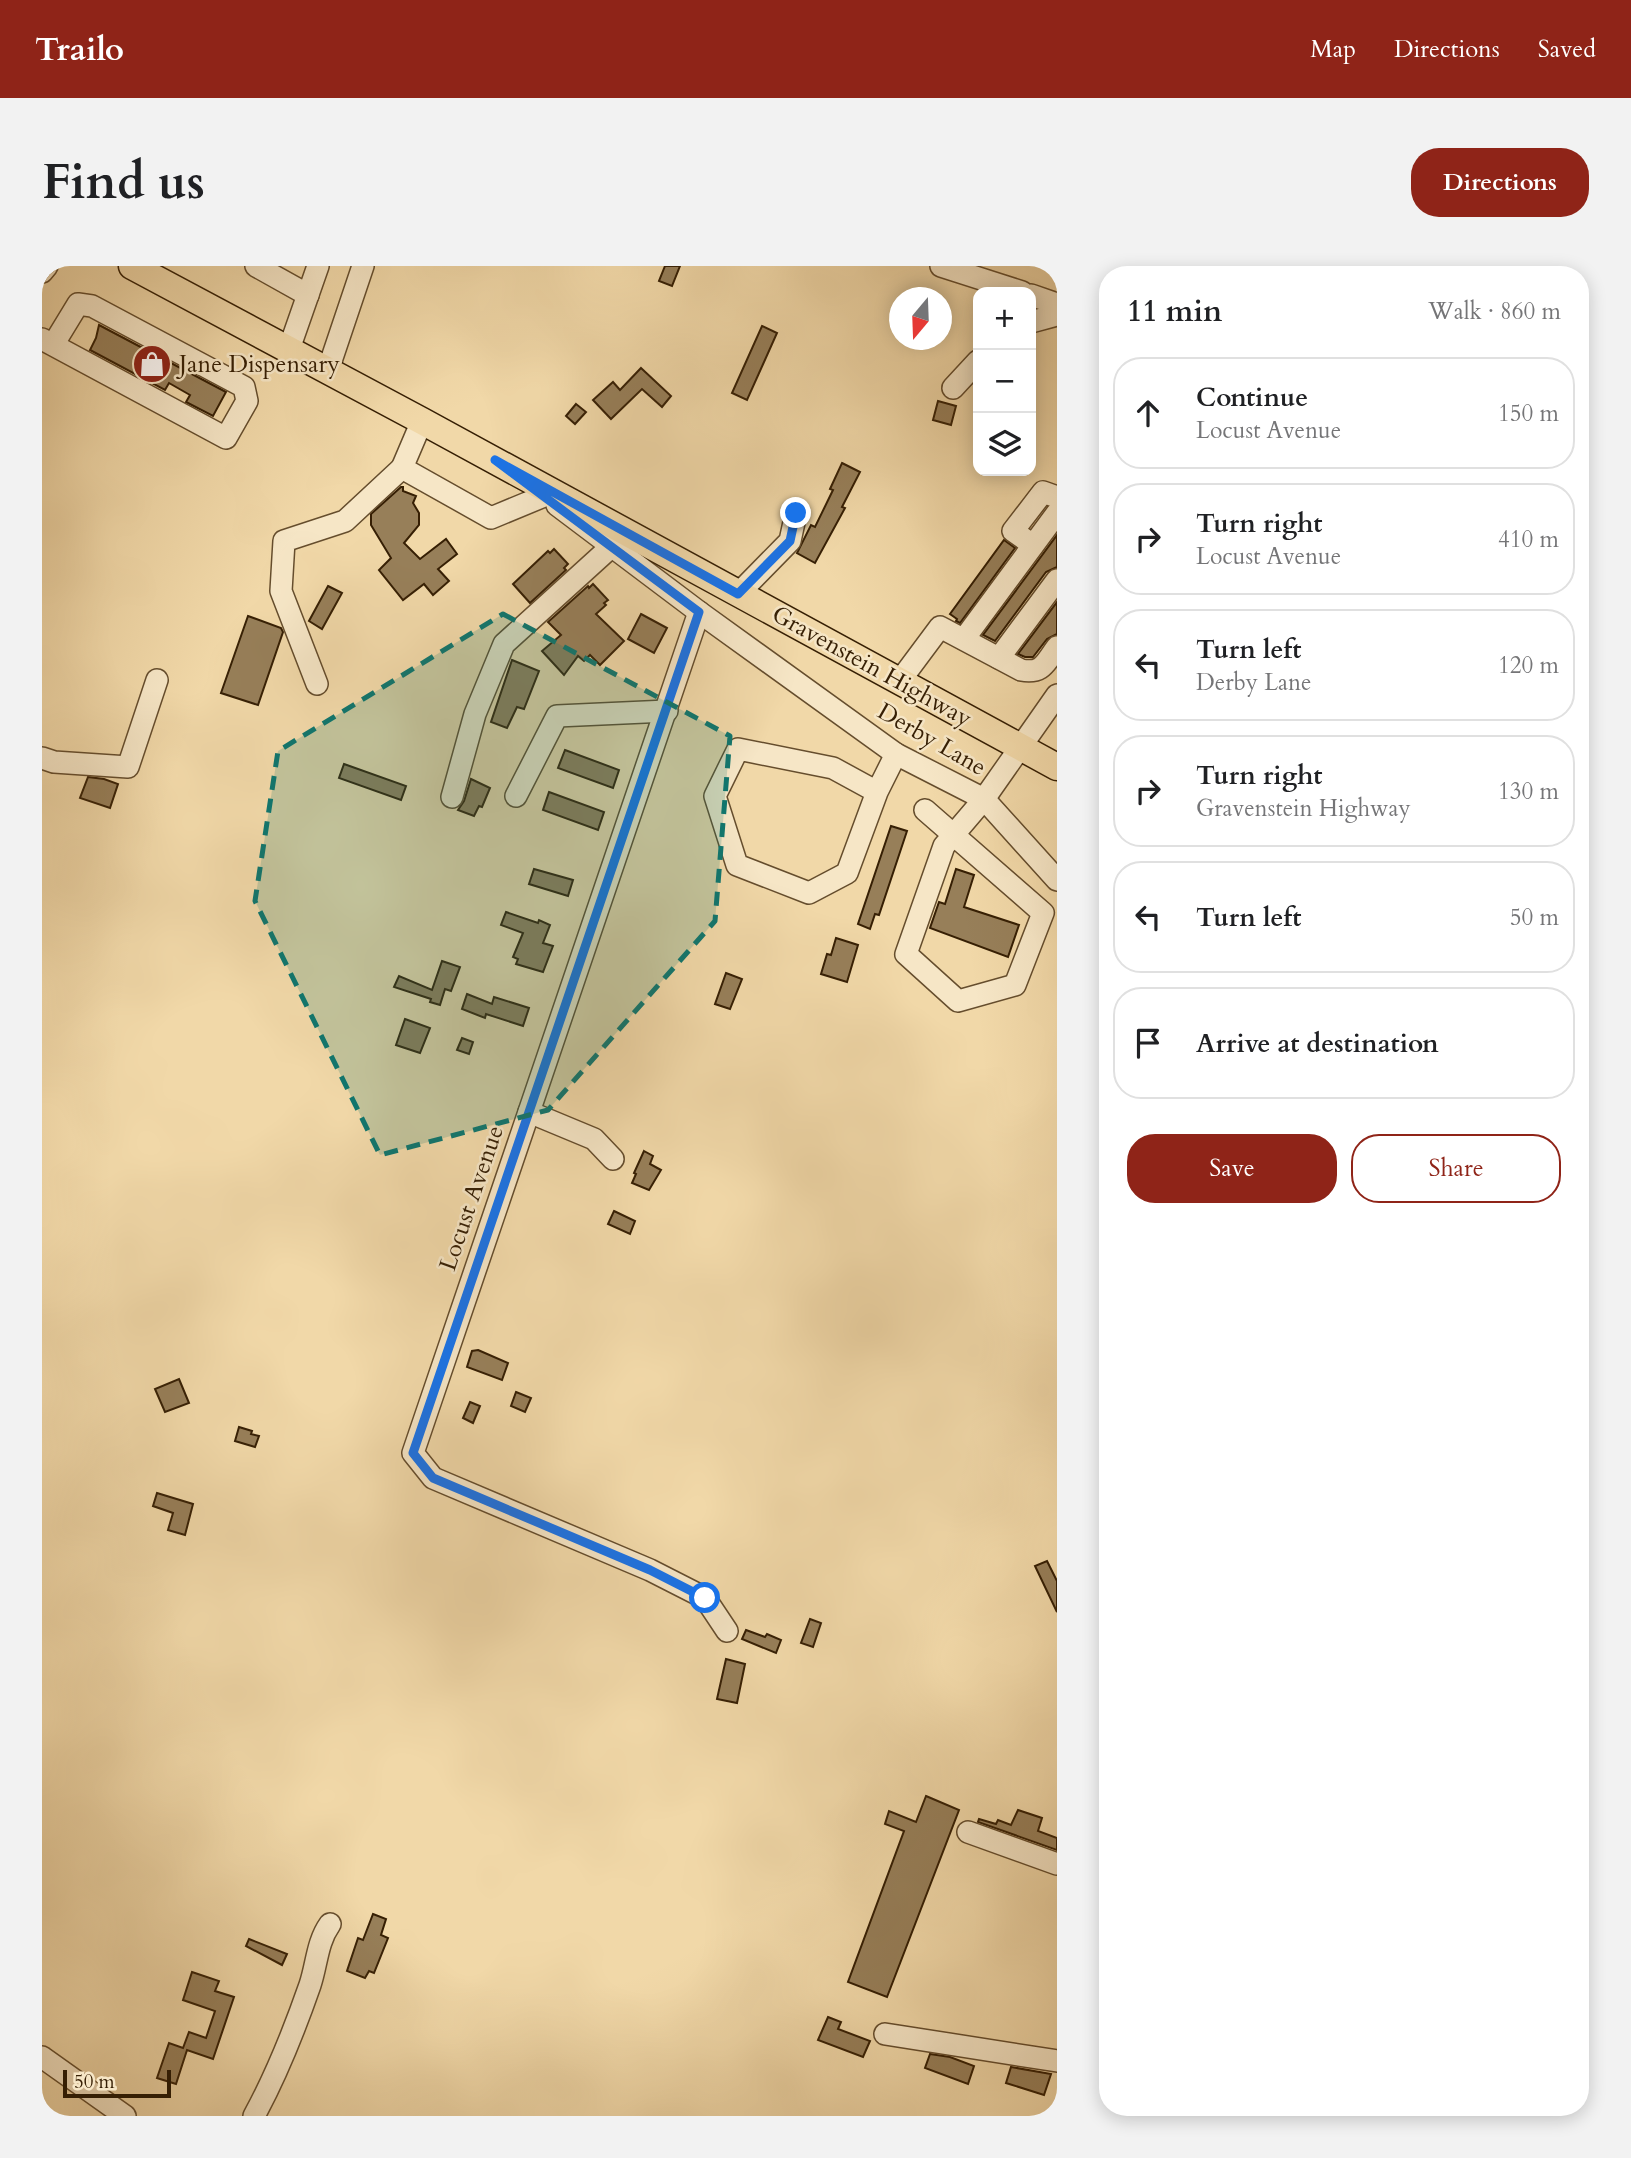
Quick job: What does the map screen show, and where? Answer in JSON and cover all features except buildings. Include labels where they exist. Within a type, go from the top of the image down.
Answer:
[{"type":"main road","name":"Gravenstein Highway","points":[[132,266],[495,460],[1057,767]]},
{"type":"street","points":[[42,272],[47,266]]},
{"type":"street","points":[[256,266],[308,295]]},
{"type":"street","points":[[289,349],[318,266]]},
{"type":"street","points":[[328,370],[363,266]]},
{"type":"street","points":[[941,266],[1006,287]]},
{"type":"street","points":[[1036,297],[1057,304]]},
{"type":"street","points":[[78,304],[92,306],[244,387],[247,401],[226,438],[48,342],[78,304]]},
{"type":"street","points":[[1036,321],[1057,315]]},
{"type":"street","points":[[953,388],[973,366]]},
{"type":"street","points":[[317,684],[281,590],[284,541],[345,521],[402,468],[422,421]]},
{"type":"street","name":"Derby Lane","points":[[495,460],[896,754],[984,799],[1057,880]]},
{"type":"street","points":[[402,468],[491,518],[544,496]]},
{"type":"street","points":[[1033,545],[1013,531],[1043,492],[1057,497]]},
{"type":"street","points":[[738,594],[790,541],[796,513]]},
{"type":"street","points":[[964,639],[1057,513]]},
{"type":"street","points":[[452,797],[475,714],[504,644],[612,546]]},
{"type":"street","points":[[999,658],[1057,580]]},
{"type":"street","name":"Locust Avenue","points":[[699,612],[413,1453],[433,1478],[650,1570],[705,1598],[727,1631]]},
{"type":"street","points":[[900,682],[940,626],[1021,670],[1032,672],[1042,668],[1057,647]]},
{"type":"street","points":[[42,758],[54,762],[128,767],[157,680]]},
{"type":"street","points":[[925,810],[953,835],[1043,913],[1015,985],[958,1001],[906,954],[944,846],[953,835],[984,799],[1057,695]]},
{"type":"street","points":[[516,796],[558,716],[667,711]]},
{"type":"street","points":[[877,792],[833,768],[738,749],[715,796],[737,864],[809,893],[847,873],[877,792],[896,754]]},
{"type":"street","points":[[529,1112],[594,1139],[612,1159]]},
{"type":"street","points":[[968,1832],[1057,1864]]},
{"type":"street","points":[[254,2116],[276,2074],[311,1980],[321,1936],[330,1924]]},
{"type":"street","points":[[885,2034],[1057,2061]]},
{"type":"street","points":[[42,2057],[125,2116]]},
{"type":"highlighted area","points":[[503,614],[730,736],[715,921],[548,1110],[380,1155],[255,901],[278,751]]},
{"type":"place","name":"Jane Dispensary","points":[[152,364]]},
{"type":"route","points":[[705,1598],[650,1570],[433,1478],[413,1453],[699,612],[495,460],[738,594],[790,541],[796,513]]}]
